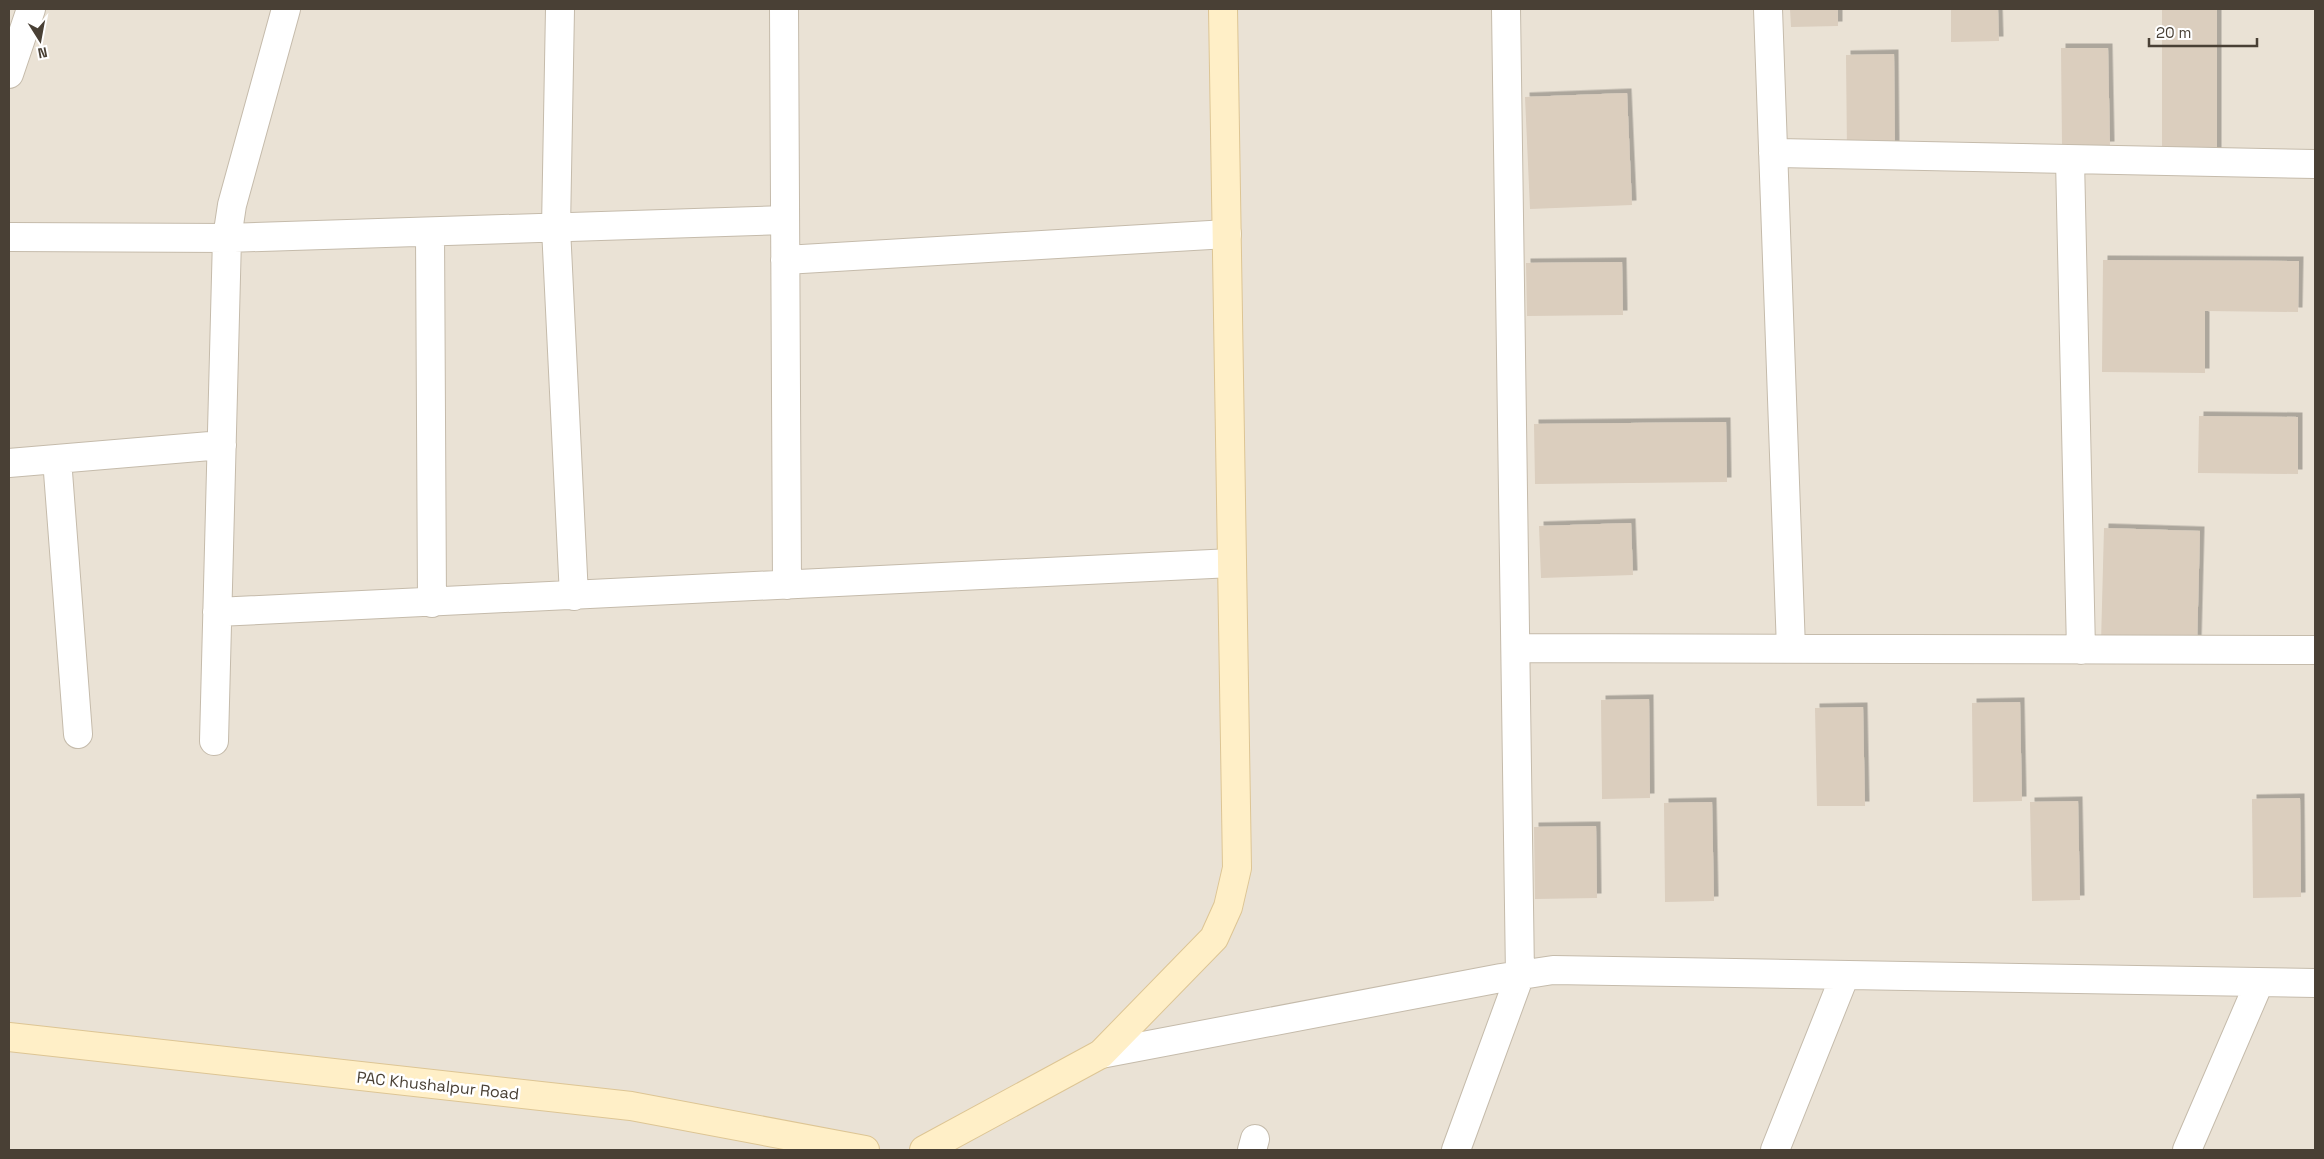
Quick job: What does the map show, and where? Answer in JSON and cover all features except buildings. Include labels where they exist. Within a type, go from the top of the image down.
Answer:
[{"type":"street","points":[[9,74],[31,9]]},
{"type":"street","points":[[214,741],[227,238],[232,205],[286,9]]},
{"type":"street","points":[[560,9],[556,228],[574,596]]},
{"type":"street","points":[[784,9],[787,585]]},
{"type":"street","points":[[924,1150],[1101,1054],[1214,938],[1228,907],[1237,868],[1223,9]]},
{"type":"street","points":[[1456,1150],[1520,975],[1506,9]]},
{"type":"street","points":[[1768,9],[1791,649]]},
{"type":"street","points":[[1773,153],[2315,164]]},
{"type":"street","points":[[2070,160],[2082,650]]},
{"type":"street","points":[[9,237],[227,238],[430,233],[785,220]]},
{"type":"street","points":[[430,233],[432,603]]},
{"type":"street","points":[[785,260],[1227,234]]},
{"type":"street","points":[[9,463],[222,445]]},
{"type":"street","points":[[57,459],[78,734]]},
{"type":"street","points":[[217,612],[1232,563]]},
{"type":"street","points":[[1516,648],[2315,650]]},
{"type":"street","points":[[1101,1054],[1553,970],[2315,983]]},
{"type":"street","points":[[1775,1150],[1845,975]]},
{"type":"street","points":[[2187,1150],[2259,983]]},
{"type":"street","name":"PAC Khushalpur Road","points":[[9,1037],[632,1106],[865,1150]]},
{"type":"shaded area","points":[[9,9],[2315,9],[2315,1150],[9,1150]]}]
